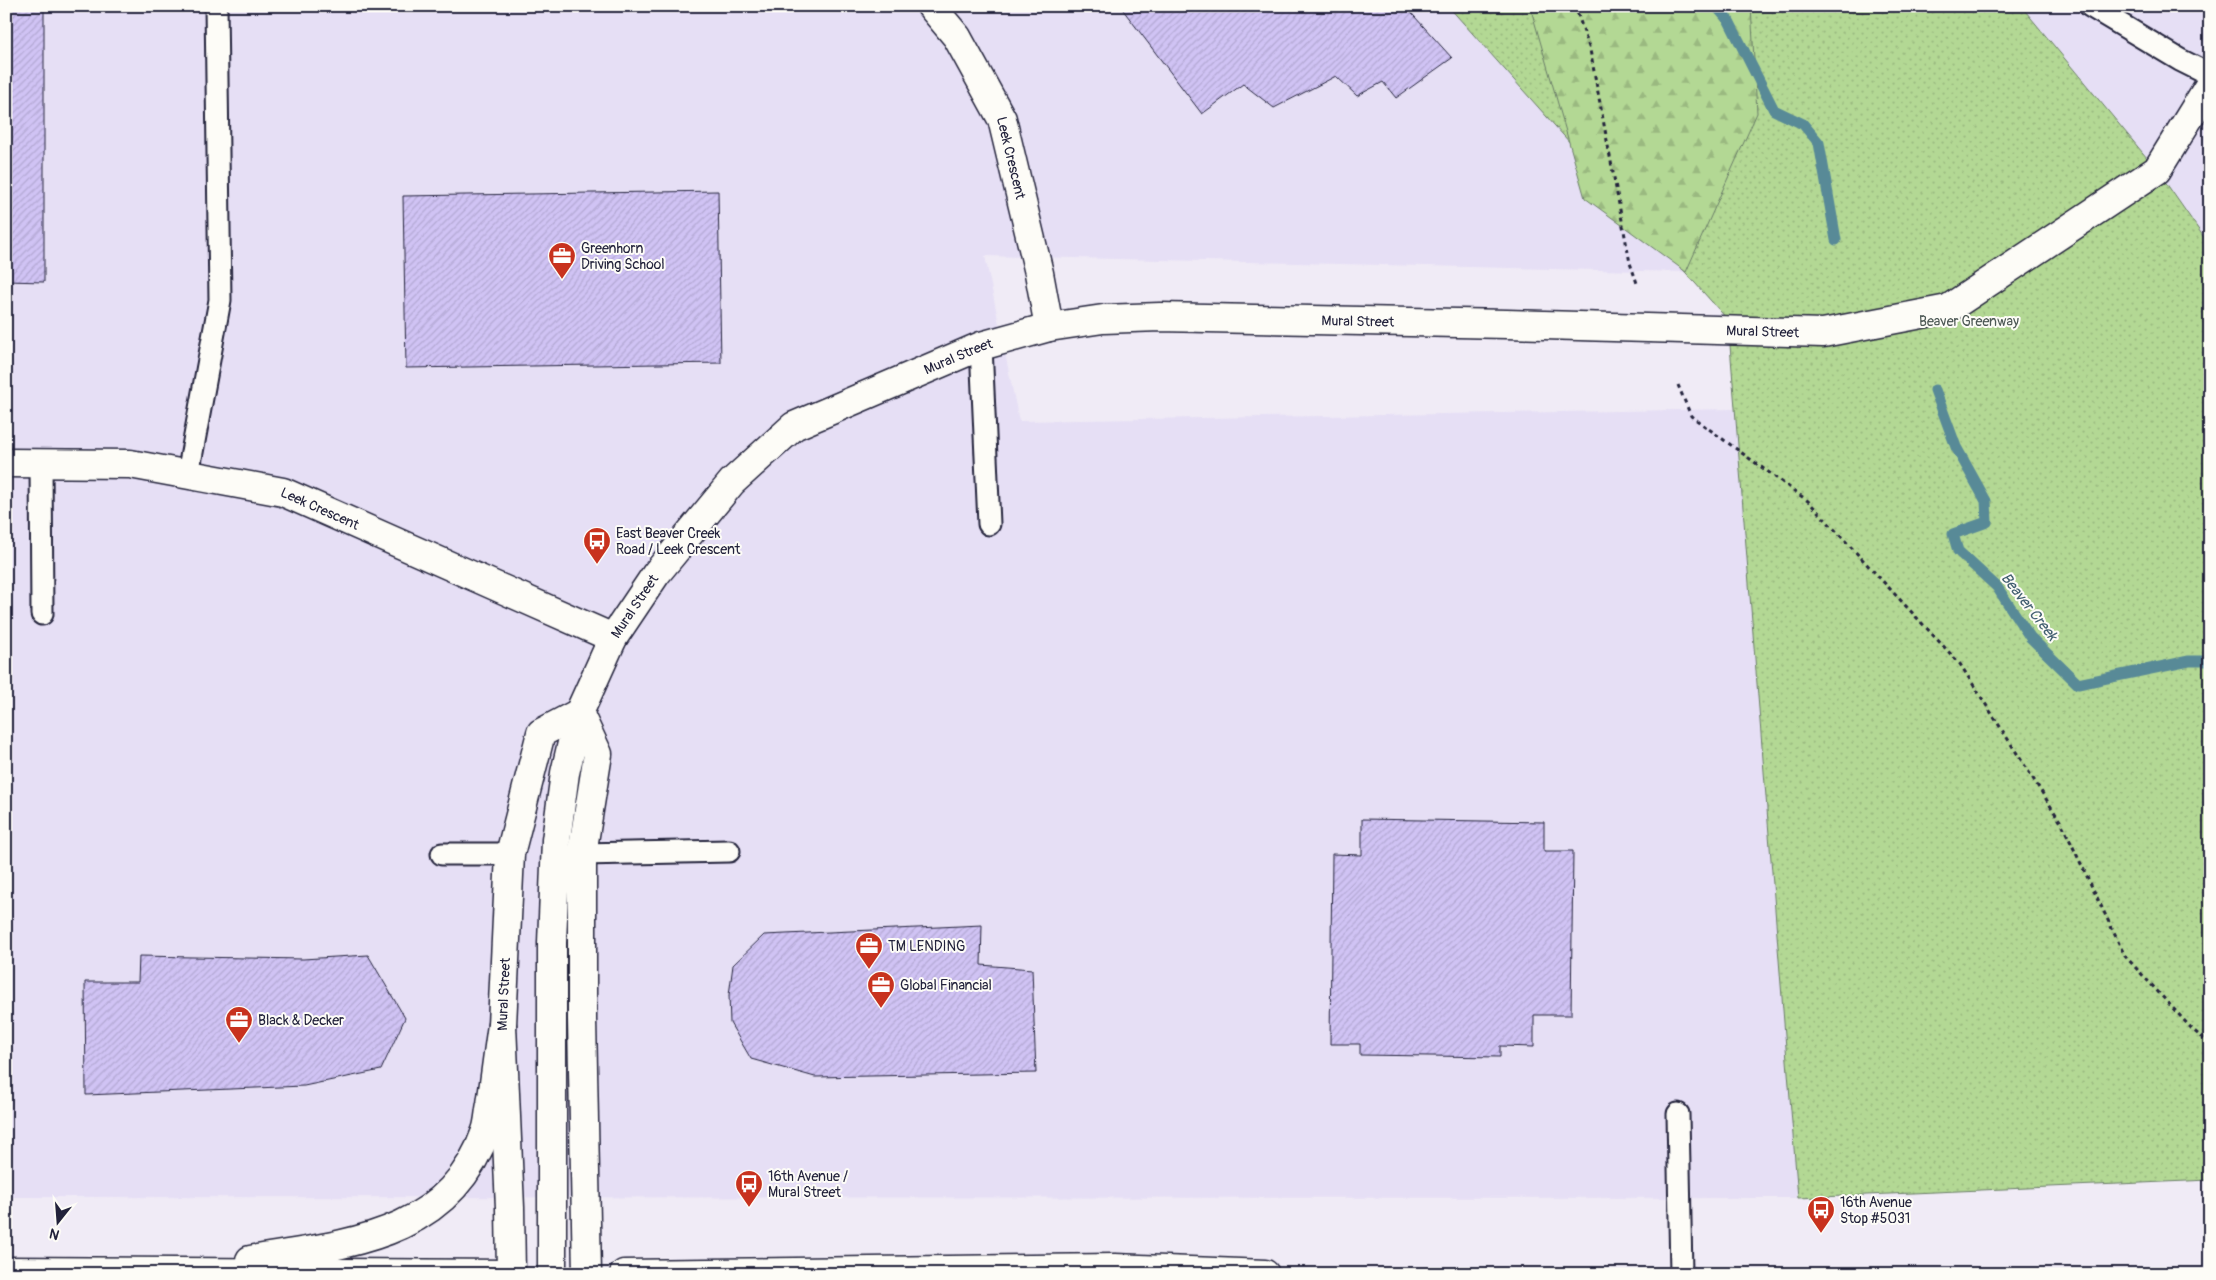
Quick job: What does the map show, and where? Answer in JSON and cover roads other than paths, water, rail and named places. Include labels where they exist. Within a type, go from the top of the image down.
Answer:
[{"type":"street","name":"Leek Crescent","points":[[930,6],[957,37],[1002,119],[1039,274],[1049,327]]},
{"type":"street","name":"Mural Street","points":[[511,1274],[502,1025],[510,854],[541,733],[579,713],[613,638],[656,574],[732,482],[794,426],[981,346],[1049,327],[1103,319],[1160,318],[1507,324],[1823,334],[1948,309],[2157,170],[2210,84]]},
{"type":"street","name":"Leek Crescent","points":[[6,463],[130,464],[283,492],[613,638]]},
{"type":"street","points":[[579,713],[598,754],[582,854],[582,1019],[587,1274]]},
{"type":"street","points":[[552,1274],[551,963],[556,840],[565,773],[579,713]]},
{"type":"street","points":[[175,1272],[349,1243],[390,1231],[416,1218],[438,1202],[459,1181],[474,1157],[486,1130],[502,1025]]},
{"type":"street","points":[[624,1274],[1115,1268],[1266,1274]]},
{"type":"street","points":[[6,1271],[511,1274]]},
{"type":"lane","points":[[188,474],[220,300],[216,6]]},
{"type":"lane","points":[[2103,10],[2180,60],[2210,75]]},
{"type":"lane","points":[[981,346],[989,524]]},
{"type":"lane","points":[[41,463],[42,614]]},
{"type":"lane","points":[[582,854],[729,851]]},
{"type":"lane","points":[[442,854],[510,854]]},
{"type":"lane","points":[[1678,1114],[1681,1274]]},
{"type":"waterway","name":"Beaver Creek","points":[[1716,6],[1729,21],[1774,110],[1803,124],[1819,143],[1836,240]]},
{"type":"waterway","name":"Beaver Creek","points":[[1935,390],[1956,447],[1986,501],[1987,522],[1953,534],[1958,551],[1997,587],[2030,637],[2078,684],[2189,661],[2210,661]]},
{"type":"place","name":"Greenhorn Driving School","points":[[562,280]]},
{"type":"place","name":"East Beaver Creek Road / Leek Crescent","points":[[597,565]]},
{"type":"place","name":"TM LENDING","points":[[869,970]]},
{"type":"place","name":"Global Financial","points":[[881,1009]]},
{"type":"place","name":"Black & Decker","points":[[239,1044]]},
{"type":"place","name":"16th Avenue / Mural Street","points":[[749,1208]]},
{"type":"place","name":"16th Avenue Stop #5031","points":[[1821,1234]]},
{"type":"park label","name":"Beaver Greenway","points":[[1969,321]]}]
